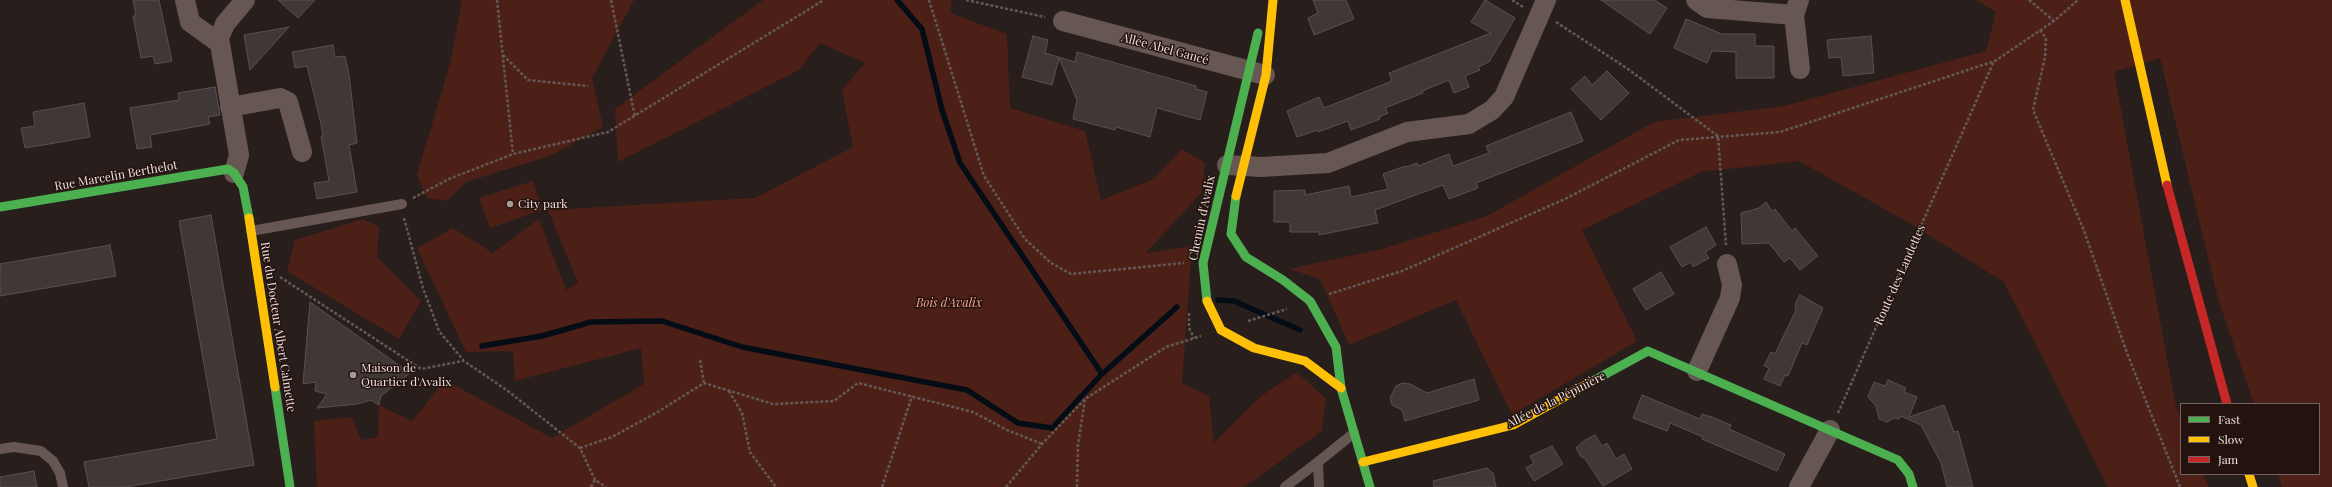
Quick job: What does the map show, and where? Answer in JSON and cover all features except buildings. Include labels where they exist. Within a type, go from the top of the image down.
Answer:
[{"type":"street","points":[[185,0],[190,22],[219,43]]},
{"type":"street","points":[[234,173],[239,155],[219,43],[224,24],[245,0]]},
{"type":"street","name":"Chemin d'Avalix","points":[[1273,0],[1258,73],[1235,166],[1203,263],[1205,297],[1221,330],[1254,348],[1305,361],[1341,388]]},
{"type":"street","points":[[1696,0],[1707,8],[1797,8],[1800,69]]},
{"type":"street","points":[[2125,0],[2170,199],[2227,403]]},
{"type":"street","points":[[1235,166],[1328,163],[1407,132],[1469,124],[1492,110],[1504,97],[1544,6]]},
{"type":"street","name":"Allée Abel Gancé","points":[[1063,21],[1258,73]]},
{"type":"street","name":"Chemin d'Avalix","points":[[1260,22],[1258,73],[1235,166],[1231,234],[1246,257],[1283,280],[1310,301],[1336,347],[1341,388],[1370,487]]},
{"type":"street","points":[[230,108],[280,98],[288,102],[302,152]]},
{"type":"street","name":"Rue Marcelin Berthelot","points":[[0,207],[221,170],[228,169],[234,173]]},
{"type":"street","name":"Rue du Docteur Albert Calmette","points":[[234,173],[243,187],[257,262],[290,487]]},
{"type":"street","points":[[1697,371],[1730,298],[1732,285],[1727,264]]},
{"type":"street","name":"Allée de la Pépinière","points":[[1363,462],[1513,425],[1648,351],[1697,371],[1898,460],[1908,474],[1913,487]]},
{"type":"street","points":[[1799,487],[1830,430]]},
{"type":"street","points":[[2249,475],[2253,487]]},
{"type":"lane","points":[[251,230],[402,204]]},
{"type":"lane","points":[[1285,487],[1354,433]]},
{"type":"lane","points":[[0,449],[14,447],[41,451],[53,461],[60,473],[63,487]]},
{"type":"lane","points":[[1318,462],[1319,487]]},
{"type":"path","points":[[497,0],[513,154]]},
{"type":"path","points":[[611,0],[634,117]]},
{"type":"path","points":[[606,487],[595,480],[580,448],[508,391],[464,361],[439,331],[404,225],[402,204],[449,179],[513,154],[608,132],[824,0]]},
{"type":"path","points":[[929,0],[984,176],[1025,239],[1051,263],[1071,274],[1188,262]]},
{"type":"path","points":[[966,0],[1063,21]]},
{"type":"path","points":[[1512,0],[1521,7],[1544,6],[1718,136],[1727,264]]},
{"type":"path","points":[[2029,0],[2054,21]]},
{"type":"path","points":[[1251,320],[1402,271],[1565,199],[1679,140],[1780,132],[1994,61],[2054,21],[2077,1]]},
{"type":"path","points":[[2040,30],[2046,38],[2045,57],[2033,110],[2083,228],[2127,353],[2180,487]]},
{"type":"path","points":[[502,55],[528,80],[588,86]]},
{"type":"path","name":"Route des Landettes","points":[[1830,430],[1994,61]]},
{"type":"path","points":[[257,262],[421,369],[464,361]]},
{"type":"path","points":[[1006,487],[1042,444],[1085,399],[1166,347],[1194,338],[1189,328],[1189,306]]},
{"type":"path","points":[[700,360],[704,383]]},
{"type":"path","points":[[580,448],[612,437],[656,413],[704,383],[773,404],[834,402],[858,383],[973,412],[1007,430],[1042,444]]},
{"type":"path","points":[[729,391],[742,413],[750,452],[776,487]]},
{"type":"path","points":[[882,487],[912,396]]},
{"type":"path","points":[[1077,487],[1078,446],[1085,399]]},
{"type":"path","points":[[591,487],[595,480]]},
{"type":"green space","points":[[462,0],[634,0],[592,78],[603,127],[550,156],[466,182],[447,201],[427,198],[417,175],[451,60]]},
{"type":"green space","name":"Bois d'Avalix","points":[[763,0],[952,0],[950,13],[1007,34],[1010,108],[1085,131],[1101,200],[1154,179],[1182,149],[1205,163],[1202,192],[1146,253],[1192,246],[1182,383],[1209,396],[1214,443],[1260,397],[1297,372],[1326,399],[1322,431],[1244,487],[317,487],[314,421],[352,417],[361,440],[378,437],[379,405],[412,421],[445,380],[552,438],[644,384],[641,348],[515,381],[513,351],[466,352],[417,248],[453,228],[493,253],[539,219],[566,290],[578,283],[548,210],[755,198],[853,147],[842,90],[865,63],[820,43],[799,70],[618,162],[615,109]]},
{"type":"green space","points":[[1976,0],[2332,0],[2332,487],[2282,487],[2278,475],[2320,475],[2320,403],[2254,403],[2218,299],[2160,58],[2114,72],[2176,407],[2180,417],[2180,475],[2203,475],[2209,487],[2108,487],[2004,282],[1906,221],[1799,161],[1701,172],[1582,230],[1637,341],[1512,415],[1456,300],[1349,345],[1320,279],[1289,269],[1382,249],[1487,216],[1654,122],[1784,106],[1986,51],[1996,12]]},
{"type":"green space","name":"City park","points":[[533,181],[542,210],[490,228],[479,198]]},
{"type":"green space","points":[[363,219],[379,227],[377,257],[421,301],[399,339],[287,271],[295,240]]},
{"type":"waterway","points":[[482,346],[542,336],[591,322],[662,321],[742,347],[967,390],[1018,423],[1052,428],[1102,374],[960,163],[942,110],[922,29],[897,0]]},
{"type":"waterway","points":[[1218,300],[1234,301],[1300,330]]},
{"type":"waterway","points":[[1102,374],[1177,307]]},
{"type":"traffic: fast","points":[[1207,301],[1203,263],[1258,33]]},
{"type":"traffic: fast","points":[[0,207],[228,169],[234,173],[243,187],[249,218]]},
{"type":"traffic: fast","points":[[1236,196],[1231,234],[1246,257],[1283,280],[1310,301],[1336,347],[1341,388],[1370,487]]},
{"type":"traffic: fast","points":[[1593,381],[1648,351],[1898,460],[1909,474],[1913,487]]},
{"type":"traffic: fast","points":[[275,387],[290,487]]},
{"type":"traffic: slow","points":[[1236,196],[1266,75],[1273,0]]},
{"type":"traffic: slow","points":[[2125,0],[2167,185]]},
{"type":"traffic: slow","points":[[249,218],[275,387]]},
{"type":"traffic: slow","points":[[1207,301],[1221,330],[1254,348],[1305,361],[1341,388]]},
{"type":"traffic: slow","points":[[1363,462],[1513,425],[1593,381]]},
{"type":"traffic: slow","points":[[2249,475],[2253,487]]},
{"type":"traffic: jam","points":[[2167,185],[2227,403]]},
{"type":"place","name":"City park","points":[[510,204]]},
{"type":"place","name":"Maison de Quartier d'Avalix","points":[[353,375]]}]
